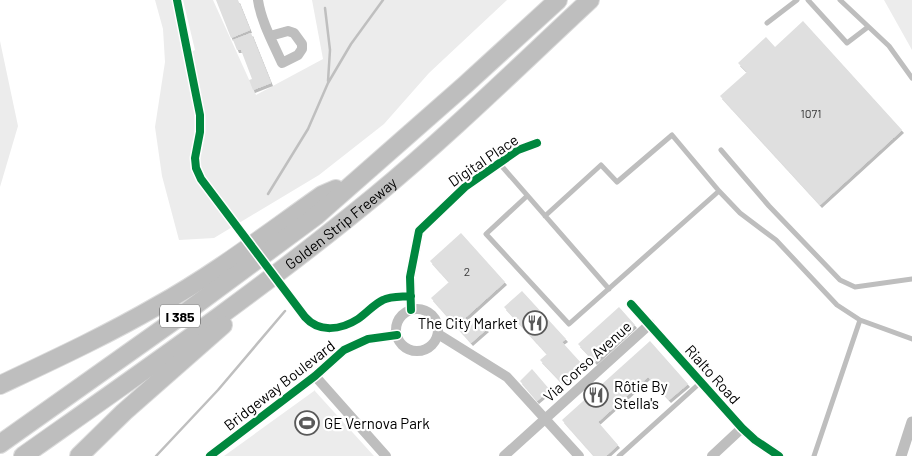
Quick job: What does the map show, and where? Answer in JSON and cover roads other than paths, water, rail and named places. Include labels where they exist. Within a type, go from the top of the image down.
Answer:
[{"type":"highway","name":"Golden Strip Freeway","points":[[0,444],[284,241],[355,182],[558,0]]},
{"type":"highway","name":"Golden Strip Freeway","points":[[23,456],[177,347],[305,252],[424,154],[590,0]]},
{"type":"highway","points":[[0,384],[83,346],[158,306],[236,256],[322,195],[355,182]]},
{"type":"highway","points":[[79,456],[124,412],[305,252]]},
{"type":"street","points":[[258,0],[270,36]]},
{"type":"street","name":"Digital Place","points":[[411,310],[410,277],[418,231],[465,187],[518,150],[537,143]]},
{"type":"street","name":"Rialto Road","points":[[632,304],[742,428],[755,440],[779,456]]},
{"type":"street","points":[[411,310],[425,311],[431,315],[438,327],[438,334],[431,346],[424,350],[410,350],[399,341],[397,335],[398,322],[411,310]]},
{"type":"street","name":"Via Corso Avenue","points":[[504,456],[650,324]]},
{"type":"street","points":[[438,334],[507,377],[579,456]]},
{"type":"street","name":"Bridgeway Boulevard","points":[[210,456],[315,376],[344,350],[368,339],[397,335]]},
{"type":"street","points":[[315,376],[386,456]]},
{"type":"street","points":[[901,456],[912,422]]},
{"type":"street","points":[[712,456],[742,428]]},
{"type":"lane","points":[[768,23],[797,0]]},
{"type":"lane","points":[[808,0],[847,43],[868,27]]},
{"type":"lane","points":[[840,0],[889,46],[912,78]]},
{"type":"lane","points":[[545,216],[601,164],[617,182],[672,135],[740,213],[776,240],[837,305],[860,320],[912,339]]},
{"type":"lane","points":[[722,150],[769,206],[840,280],[855,288],[912,279]]},
{"type":"lane","points":[[499,163],[609,289]]},
{"type":"lane","points":[[527,196],[486,234],[569,324],[719,191]]},
{"type":"lane","points":[[814,456],[860,320]]},
{"type":"lane","points":[[619,456],[701,382]]},
{"type":"waterway","points":[[268,194],[308,129],[328,83],[351,44],[383,0]]},
{"type":"waterway","points":[[325,8],[330,50],[328,81]]},
{"type":"waterway","points":[[156,456],[218,390],[285,311]]},
{"type":"place","name":"The City Market","points":[[535,323]]},
{"type":"place","name":"Rôtie By Stella's","points":[[596,395]]},
{"type":"place","name":"GE Vernova Park","points":[[307,423]]}]
